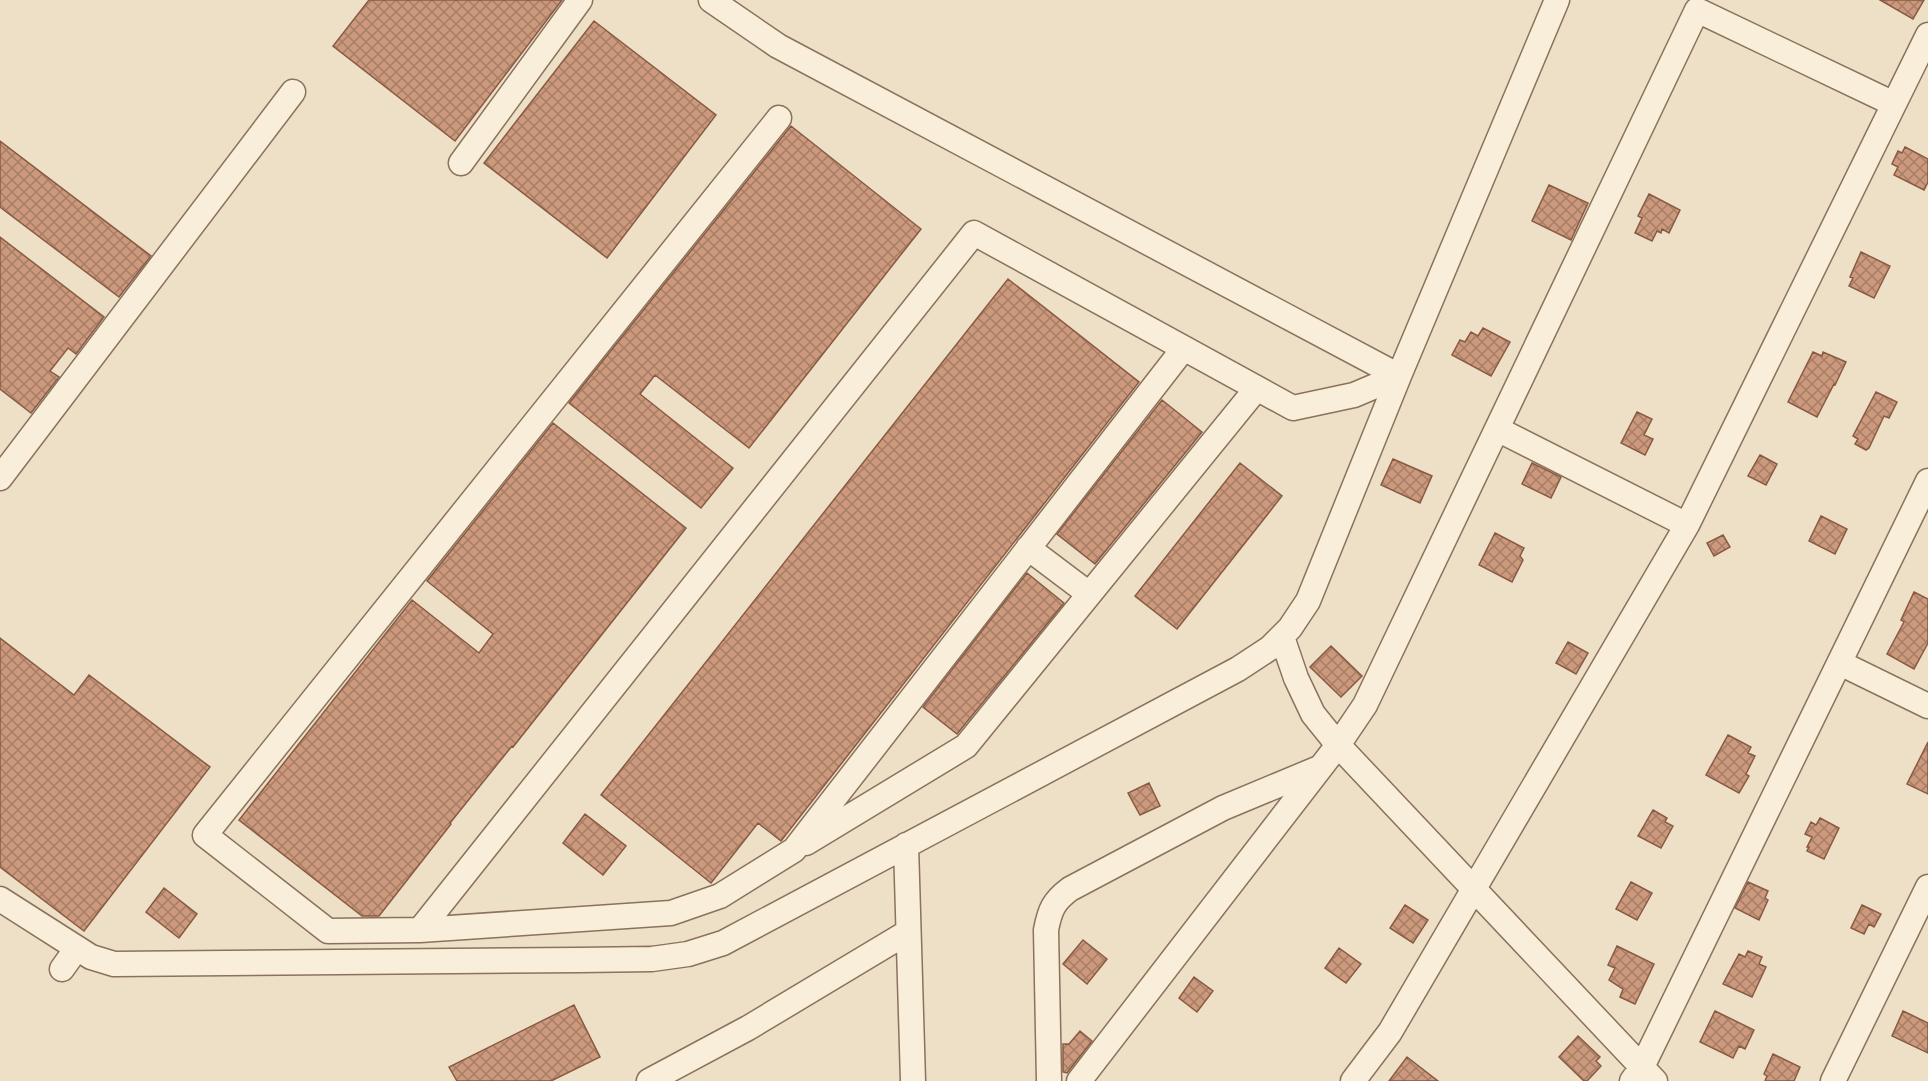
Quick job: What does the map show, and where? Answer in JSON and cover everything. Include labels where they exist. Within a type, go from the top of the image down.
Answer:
[{"type":"street","points":[[461,163],[580,0]]},
{"type":"street","points":[[711,0],[778,46],[1399,376]]},
{"type":"street","points":[[0,898],[91,957],[114,964],[652,959],[688,954],[723,943],[1238,669],[1270,648],[1282,637],[1308,601],[1399,376],[1557,0]]},
{"type":"street","points":[[1079,1081],[1338,745],[1365,705],[1696,10],[1894,104]]},
{"type":"street","points":[[1353,1081],[1390,1032],[1687,525],[1928,35]]},
{"type":"street","points":[[0,478],[293,92]]},
{"type":"street","points":[[779,118],[205,834],[328,931],[420,930],[671,913],[720,896],[966,746],[1257,388]]},
{"type":"street","points":[[420,930],[974,233],[1293,408],[1354,395],[1399,376]]},
{"type":"street","points":[[794,850],[1184,348]]},
{"type":"street","points":[[1497,429],[1687,525]]},
{"type":"street","points":[[1282,637],[1296,678],[1313,714],[1338,745],[1643,1076],[1928,481]]},
{"type":"street","points":[[1029,548],[1089,594]]},
{"type":"street","points":[[1839,663],[1928,706]]},
{"type":"street","points":[[1049,1081],[1047,930],[1049,913],[1058,898],[1223,808],[1321,767]]},
{"type":"street","points":[[906,845],[913,1081]]},
{"type":"street","points":[[1833,1081],[1928,886]]},
{"type":"street","points":[[649,1081],[748,1028],[908,932]]},
{"type":"street","points":[[62,969],[77,948]]},
{"type":"building","points":[[369,0],[562,0],[455,141],[333,46]]},
{"type":"building","points":[[1880,0],[1924,0],[1913,19]]},
{"type":"building","points":[[594,21],[716,115],[607,258],[484,163]]},
{"type":"building","points":[[791,126],[921,229],[749,448],[655,375],[640,394],[733,468],[701,508],[569,403]]},
{"type":"building","points":[[0,141],[151,256],[119,297],[0,207]]},
{"type":"building","points":[[1905,147],[1928,159],[1928,182],[1924,190],[1894,175],[1898,167],[1892,164],[1898,151],[1902,153]]},
{"type":"building","points":[[1549,185],[1588,203],[1571,240],[1532,221]]},
{"type":"building","points":[[1649,194],[1680,210],[1669,233],[1662,229],[1661,233],[1657,231],[1652,241],[1635,233],[1642,218],[1638,216]]},
{"type":"building","points":[[0,237],[104,317],[76,354],[68,348],[50,371],[59,377],[31,413],[0,389]]},
{"type":"building","points":[[1861,252],[1890,266],[1874,298],[1849,286],[1853,278],[1850,277]]},
{"type":"building","points":[[1008,279],[1139,382],[781,841],[758,823],[711,883],[601,795]]},
{"type":"building","points":[[1483,328],[1510,342],[1491,376],[1452,355],[1460,340],[1465,342],[1471,332],[1478,336]]},
{"type":"building","points":[[1813,352],[1822,356],[1823,352],[1846,362],[1817,417],[1788,402]]},
{"type":"building","points":[[1876,392],[1897,402],[1889,418],[1884,416],[1866,450],[1855,444],[1858,439],[1853,436]]},
{"type":"building","points":[[1162,400],[1202,432],[1095,564],[1057,534]]},
{"type":"building","points":[[1637,412],[1652,419],[1644,435],[1653,439],[1645,455],[1621,443]]},
{"type":"building","points":[[553,423],[686,528],[450,823],[379,916],[362,916],[239,820],[412,600],[479,653],[493,634],[427,581]]},
{"type":"building","points":[[1760,455],[1777,464],[1766,485],[1748,476]]},
{"type":"building","points":[[1393,459],[1432,476],[1420,503],[1381,485]]},
{"type":"building","points":[[1240,463],[1282,496],[1177,629],[1135,596]]},
{"type":"building","points":[[1532,463],[1561,477],[1551,498],[1522,484]]},
{"type":"building","points":[[1821,516],[1847,529],[1835,554],[1809,541]]},
{"type":"building","points":[[1495,533],[1524,548],[1520,556],[1523,560],[1512,582],[1479,565]]},
{"type":"building","points":[[1723,535],[1730,547],[1714,556],[1707,543]]},
{"type":"building","points":[[1027,573],[1064,603],[957,734],[923,707]]},
{"type":"building","points":[[1914,592],[1928,599],[1928,643],[1914,669],[1887,654],[1904,622],[1901,620]]},
{"type":"building","points":[[0,638],[74,695],[89,675],[210,767],[84,931],[0,867]]},
{"type":"building","points":[[1568,642],[1588,653],[1576,674],[1556,663]]},
{"type":"building","points":[[1331,646],[1362,676],[1341,697],[1310,667]]},
{"type":"building","points":[[1728,735],[1751,747],[1748,753],[1755,756],[1746,774],[1749,776],[1739,793],[1706,775]]},
{"type":"building","points":[[1928,742],[1928,794],[1907,784]]},
{"type":"building","points":[[1149,783],[1160,806],[1140,815],[1128,793]]},
{"type":"building","points":[[1653,810],[1667,818],[1665,822],[1673,826],[1661,848],[1638,836]]},
{"type":"building","points":[[585,814],[626,846],[603,875],[563,843]]},
{"type":"building","points":[[1820,818],[1839,828],[1824,859],[1807,851],[1812,837],[1805,834],[1811,822],[1816,825]]},
{"type":"building","points":[[1631,882],[1652,893],[1637,920],[1616,909]]},
{"type":"building","points":[[1748,882],[1768,891],[1765,898],[1768,900],[1759,920],[1735,908]]},
{"type":"building","points":[[164,888],[197,914],[179,938],[146,912]]},
{"type":"building","points":[[1405,905],[1428,920],[1413,943],[1390,928]]},
{"type":"building","points":[[1862,905],[1881,914],[1874,927],[1869,924],[1864,934],[1851,928]]},
{"type":"building","points":[[1083,940],[1107,959],[1087,984],[1063,964]]},
{"type":"building","points":[[1617,946],[1654,964],[1635,1004],[1620,997],[1623,989],[1609,980],[1615,968],[1608,965]]},
{"type":"building","points":[[1339,948],[1361,964],[1346,983],[1325,968]]},
{"type":"building","points":[[1748,951],[1762,957],[1759,964],[1766,967],[1752,997],[1723,984],[1739,954],[1745,957]]},
{"type":"building","points":[[1194,977],[1213,991],[1197,1012],[1179,998]]},
{"type":"building","points":[[574,1005],[600,1057],[551,1081],[457,1081],[449,1067]]},
{"type":"building","points":[[1715,1011],[1754,1030],[1745,1049],[1739,1046],[1733,1058],[1700,1042]]},
{"type":"building","points":[[1903,1011],[1928,1023],[1928,1053],[1892,1036]]},
{"type":"building","points":[[1080,1031],[1092,1041],[1067,1073],[1063,1072],[1063,1044],[1069,1044]]},
{"type":"building","points":[[1578,1036],[1600,1057],[1596,1061],[1601,1066],[1587,1081],[1584,1081],[1559,1057]]},
{"type":"building","points":[[1773,1054],[1800,1067],[1794,1081],[1765,1081],[1767,1076],[1764,1074]]},
{"type":"building","points":[[1407,1057],[1438,1081],[1389,1081]]}]
